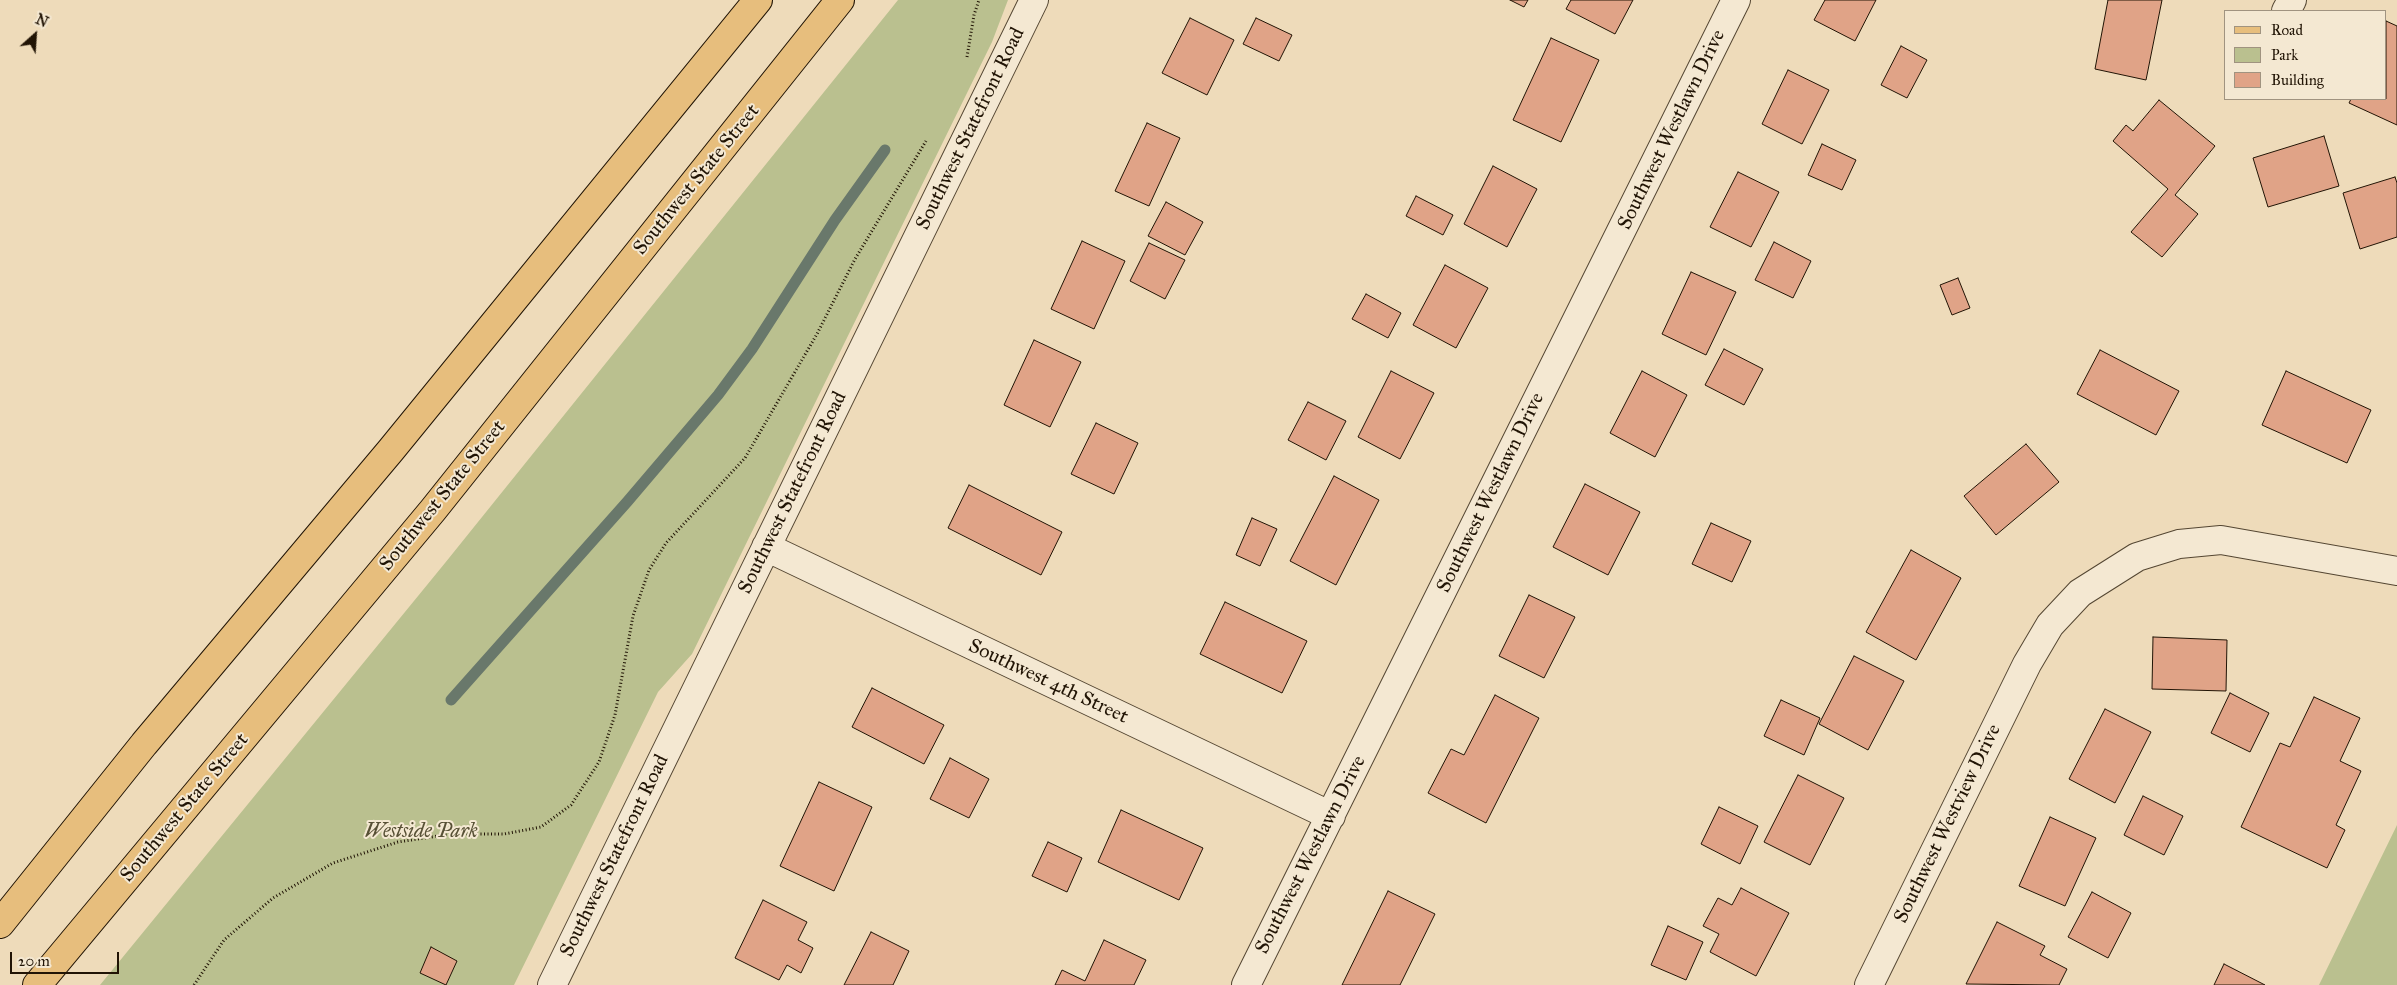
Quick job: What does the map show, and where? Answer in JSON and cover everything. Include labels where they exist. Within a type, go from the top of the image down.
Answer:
[{"type":"main road","points":[[0,924],[144,744],[391,450],[758,0]]},
{"type":"main road","name":"Southwest State Street","points":[[37,985],[433,510],[840,0]]},
{"type":"street","name":"Southwest Statefront Road","points":[[552,985],[1034,0]]},
{"type":"street","name":"Southwest Westlawn Drive","points":[[1246,985],[1736,0]]},
{"type":"street","name":"Southwest Westview Drive","points":[[1869,985],[2027,664],[2050,626],[2080,593],[2137,557],[2179,544],[2221,540],[2397,571]]},
{"type":"street","name":"Southwest 4th Street","points":[[766,547],[1331,816]]},
{"type":"path","points":[[967,60],[974,15],[980,0]]},
{"type":"path","points":[[194,985],[224,940],[273,898],[333,862],[398,842],[451,834],[504,834],[541,828],[571,805],[599,762],[615,715],[633,616],[649,570],[666,542],[745,458],[817,334],[855,258],[929,135]]},
{"type":"green space","name":"Westside Park","points":[[898,0],[1008,0],[992,42],[692,654],[658,692],[514,985],[100,985],[445,563]]},
{"type":"green space","points":[[2397,825],[2397,985],[2319,985]]},
{"type":"building","points":[[1510,0],[1528,0],[1524,7]]},
{"type":"building","points":[[1571,0],[1633,0],[1615,34],[1566,9]]},
{"type":"building","points":[[1825,0],[1876,0],[1855,41],[1814,20]]},
{"type":"building","points":[[2108,0],[2162,0],[2146,80],[2095,69]]},
{"type":"building","points":[[1190,18],[1234,40],[1207,95],[1162,73]]},
{"type":"building","points":[[1256,18],[1292,35],[1279,61],[1243,44]]},
{"type":"building","points":[[2387,21],[2397,26],[2397,125],[2349,103],[2350,100],[2387,100]]},
{"type":"building","points":[[1551,38],[1599,60],[1561,142],[1513,120]]},
{"type":"building","points":[[1901,46],[1927,60],[1907,98],[1881,85]]},
{"type":"building","points":[[1788,70],[1829,90],[1802,144],[1762,124]]},
{"type":"building","points":[[2159,100],[2215,146],[2175,195],[2198,214],[2162,257],[2131,232],[2168,189],[2113,141],[2126,125],[2133,131]]},
{"type":"building","points":[[1147,123],[1180,138],[1149,206],[1115,191]]},
{"type":"building","points":[[2324,136],[2339,186],[2268,207],[2253,158]]},
{"type":"building","points":[[1822,144],[1856,160],[1842,190],[1808,175]]},
{"type":"building","points":[[1493,166],[1537,189],[1507,247],[1464,224]]},
{"type":"building","points":[[1738,172],[1779,192],[1751,247],[1710,227]]},
{"type":"building","points":[[2395,177],[2397,183],[2397,237],[2360,249],[2343,193]]},
{"type":"building","points":[[1416,196],[1453,215],[1443,235],[1406,216]]},
{"type":"building","points":[[1166,202],[1203,222],[1185,255],[1148,236]]},
{"type":"building","points":[[1082,241],[1125,261],[1094,329],[1051,309]]},
{"type":"building","points":[[1774,242],[1811,261],[1793,298],[1755,280]]},
{"type":"building","points":[[1149,243],[1185,260],[1165,299],[1130,281]]},
{"type":"building","points":[[1445,265],[1488,288],[1456,348],[1413,325]]},
{"type":"building","points":[[1691,272],[1736,292],[1706,355],[1662,334]]},
{"type":"building","points":[[1958,278],[1970,308],[1952,315],[1940,285]]},
{"type":"building","points":[[1366,294],[1401,313],[1388,338],[1352,319]]},
{"type":"building","points":[[1034,340],[1081,362],[1050,427],[1004,405]]},
{"type":"building","points":[[1724,349],[1763,369],[1744,405],[1705,385]]},
{"type":"building","points":[[2100,350],[2179,391],[2156,435],[2077,394]]},
{"type":"building","points":[[1391,371],[1434,393],[1400,459],[1358,437]]},
{"type":"building","points":[[1642,371],[1687,395],[1655,457],[1610,433]]},
{"type":"building","points":[[2286,371],[2371,410],[2347,463],[2262,425]]},
{"type":"building","points":[[1308,402],[1346,421],[1326,460],[1288,440]]},
{"type":"building","points":[[1096,423],[1138,443],[1114,494],[1071,474]]},
{"type":"building","points":[[2026,444],[2059,482],[1996,535],[1964,496]]},
{"type":"building","points":[[1334,476],[1379,500],[1336,585],[1290,561]]},
{"type":"building","points":[[1585,484],[1640,512],[1608,575],[1553,547]]},
{"type":"building","points":[[969,485],[1062,532],[1041,575],[948,528]]},
{"type":"building","points":[[1252,518],[1277,529],[1260,566],[1236,555]]},
{"type":"building","points":[[1711,523],[1751,541],[1732,582],[1692,564]]},
{"type":"building","points":[[1911,550],[1961,578],[1916,660],[1866,632]]},
{"type":"building","points":[[1529,595],[1575,617],[1544,678],[1499,656]]},
{"type":"building","points":[[1225,602],[1307,641],[1282,693],[1200,654]]},
{"type":"building","points":[[2153,637],[2227,640],[2226,691],[2152,689]]},
{"type":"building","points":[[1854,656],[1904,681],[1868,750],[1819,724]]},
{"type":"building","points":[[872,688],[944,725],[924,764],[852,727]]},
{"type":"building","points":[[2230,693],[2269,713],[2250,752],[2211,733]]},
{"type":"building","points":[[1495,695],[1539,718],[1486,823],[1428,793],[1451,749],[1464,755]]},
{"type":"building","points":[[2314,697],[2360,718],[2340,761],[2361,771],[2336,825],[2345,830],[2327,868],[2241,827],[2280,743],[2290,747]]},
{"type":"building","points":[[1781,700],[1820,718],[1804,755],[1764,736]]},
{"type":"building","points":[[2105,709],[2151,732],[2115,803],[2069,779]]},
{"type":"building","points":[[950,758],[989,779],[969,818],[930,799]]},
{"type":"building","points":[[1798,775],[1844,798],[1810,865],[1764,842]]},
{"type":"building","points":[[819,782],[872,807],[834,891],[780,866]]},
{"type":"building","points":[[2143,796],[2183,816],[2164,855],[2124,835]]},
{"type":"building","points":[[1719,807],[1758,826],[1740,864],[1701,844]]},
{"type":"building","points":[[1121,810],[1203,848],[1179,900],[1098,862]]},
{"type":"building","points":[[2050,817],[2096,838],[2065,906],[2019,886]]},
{"type":"building","points":[[1048,842],[1082,858],[1067,892],[1032,876]]},
{"type":"building","points":[[1741,888],[1789,913],[1756,976],[1710,952],[1719,934],[1703,926],[1718,898],[1732,905]]},
{"type":"building","points":[[1388,891],[1435,914],[1400,985],[1342,985]]},
{"type":"building","points":[[2092,892],[2131,913],[2108,958],[2068,937]]},
{"type":"building","points":[[763,900],[807,922],[798,940],[813,948],[801,973],[787,965],[779,980],[735,958]]},
{"type":"building","points":[[1997,922],[2045,946],[2040,955],[2067,969],[2059,985],[1966,984]]},
{"type":"building","points":[[1668,926],[1703,942],[1686,980],[1651,965]]},
{"type":"building","points":[[871,932],[909,951],[893,985],[844,985]]},
{"type":"building","points":[[1104,940],[1146,960],[1134,985],[1055,985],[1062,970],[1085,981]]},
{"type":"building","points":[[431,947],[457,961],[446,985],[420,973]]},
{"type":"building","points":[[2224,964],[2265,985],[2214,985]]},
{"type":"waterway","points":[[451,700],[627,502],[718,395],[752,349],[835,220],[885,150]]}]
